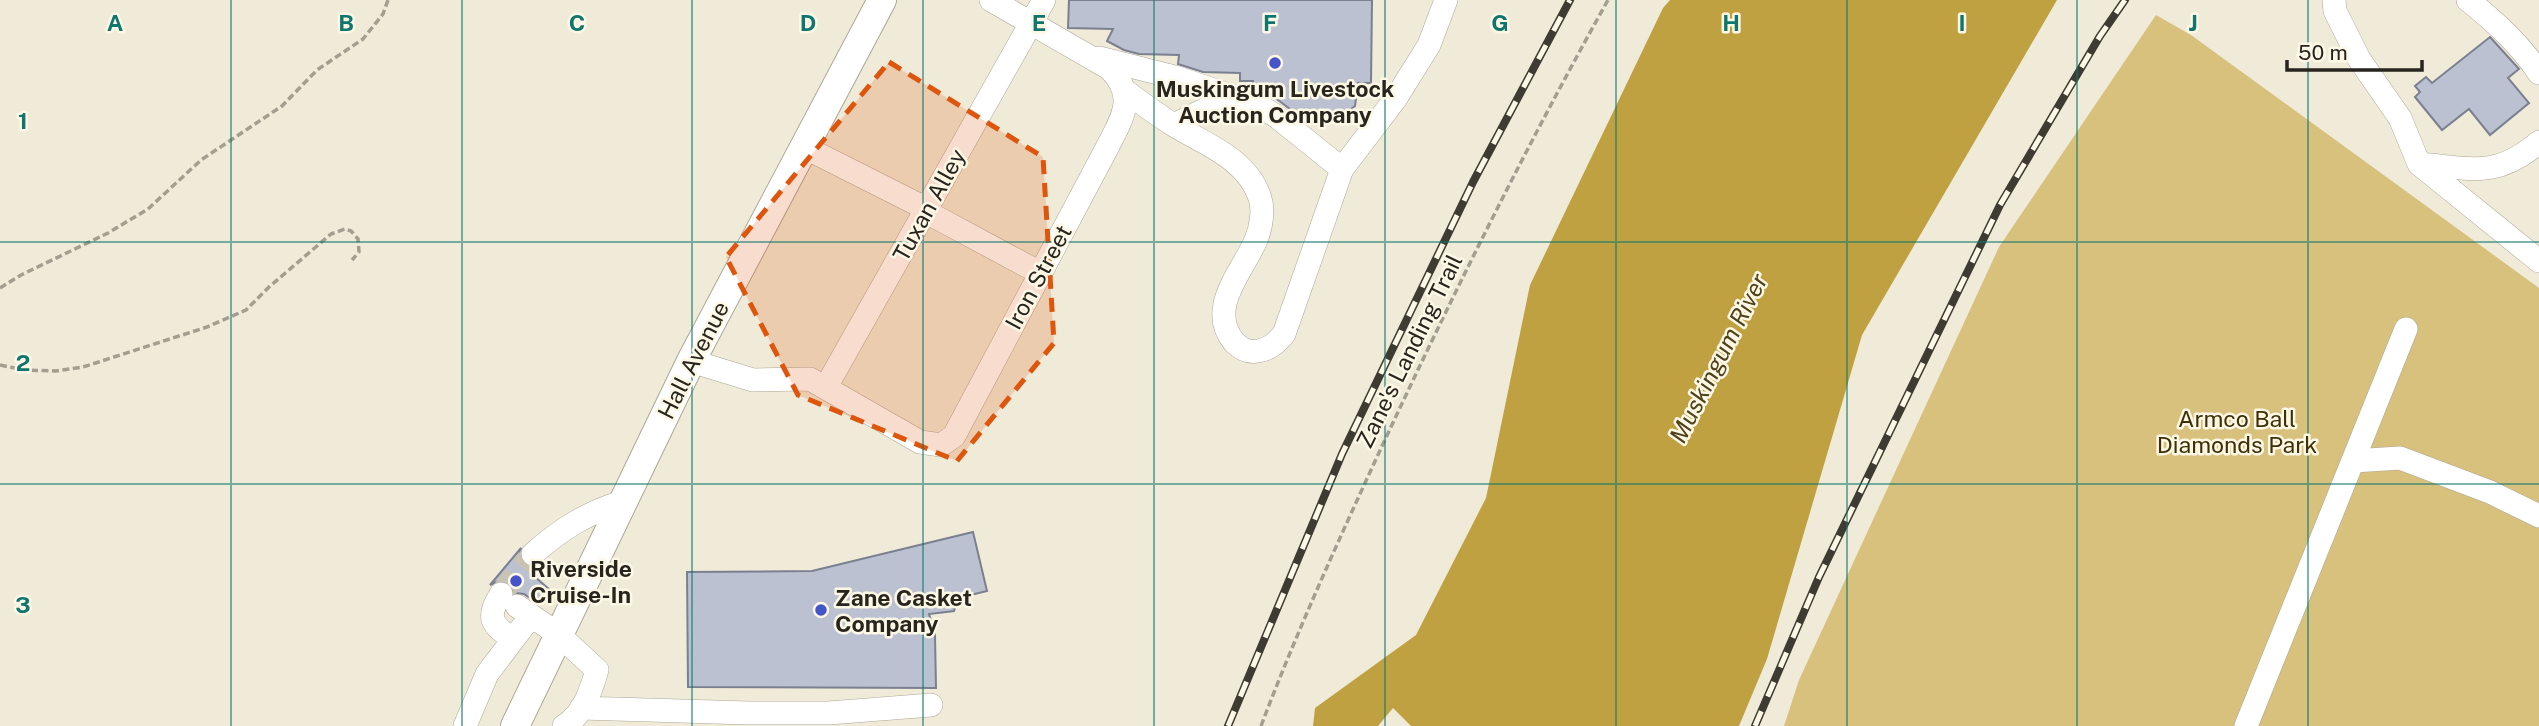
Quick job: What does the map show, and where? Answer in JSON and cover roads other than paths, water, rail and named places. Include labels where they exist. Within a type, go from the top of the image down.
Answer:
[{"type":"main road","name":"Hall Avenue","points":[[515,726],[691,361],[882,0]]},
{"type":"street","points":[[992,0],[1090,56],[1118,78],[1125,96],[1231,159],[1244,170],[1260,198],[1261,212],[1256,239],[1230,286],[1224,311],[1226,327],[1232,339],[1240,348],[1251,352],[1275,345],[1284,334],[1342,169],[1396,98],[1430,45],[1446,0]]},
{"type":"street","name":"Tuxan Alley","points":[[826,387],[1044,0]]},
{"type":"street","points":[[2334,0],[2335,11],[2359,59],[2400,118],[2419,164],[2539,260]]},
{"type":"street","points":[[2468,0],[2500,26],[2527,55],[2539,73]]},
{"type":"street","points":[[1090,56],[1166,75],[1258,105],[1276,116],[1342,169]]},
{"type":"street","name":"Iron Street","points":[[826,387],[920,442],[941,445],[954,436],[1108,146],[1123,116],[1125,96]]},
{"type":"street","points":[[1174,125],[1232,96]]},
{"type":"street","points":[[2419,164],[2490,170],[2521,158],[2539,142]]},
{"type":"street","points":[[804,146],[1040,273]]},
{"type":"street","points":[[2246,726],[2406,329]]},
{"type":"street","points":[[691,361],[753,380],[810,379],[826,387]]},
{"type":"street","points":[[2353,461],[2400,458],[2490,492],[2539,516]]},
{"type":"street","points":[[533,554],[594,511],[622,502]]},
{"type":"street","points":[[465,726],[486,674],[513,639],[516,605]]},
{"type":"street","points":[[513,639],[502,632],[492,620],[491,609],[516,605],[558,634],[597,670],[592,689],[574,720],[564,726]]},
{"type":"street","points":[[581,708],[830,713],[931,705]]},
{"type":"water","name":"Muskingum River","points":[[1670,0],[2057,0],[1862,335],[1767,659],[1739,726],[1411,726],[1393,708],[1378,726],[1313,726],[1315,708],[1416,635],[1486,498],[1530,285],[1663,8]]},
{"type":"tunnel","points":[[501,594],[533,554]]},
{"type":"railway","points":[[1228,726],[1342,454],[1473,182],[1570,0]]},
{"type":"railway","points":[[1755,726],[1819,577],[2000,205],[2100,36],[2125,0]]},
{"type":"place","name":"Muskingum Livestock Auction Company","points":[[1275,63]]},
{"type":"place","name":"Riverside Cruise-In","points":[[516,581]]},
{"type":"place","name":"Zane Casket Company","points":[[821,610]]},
{"type":"park label","name":"Armco Ball Diamonds Park","points":[[2237,431]]}]
